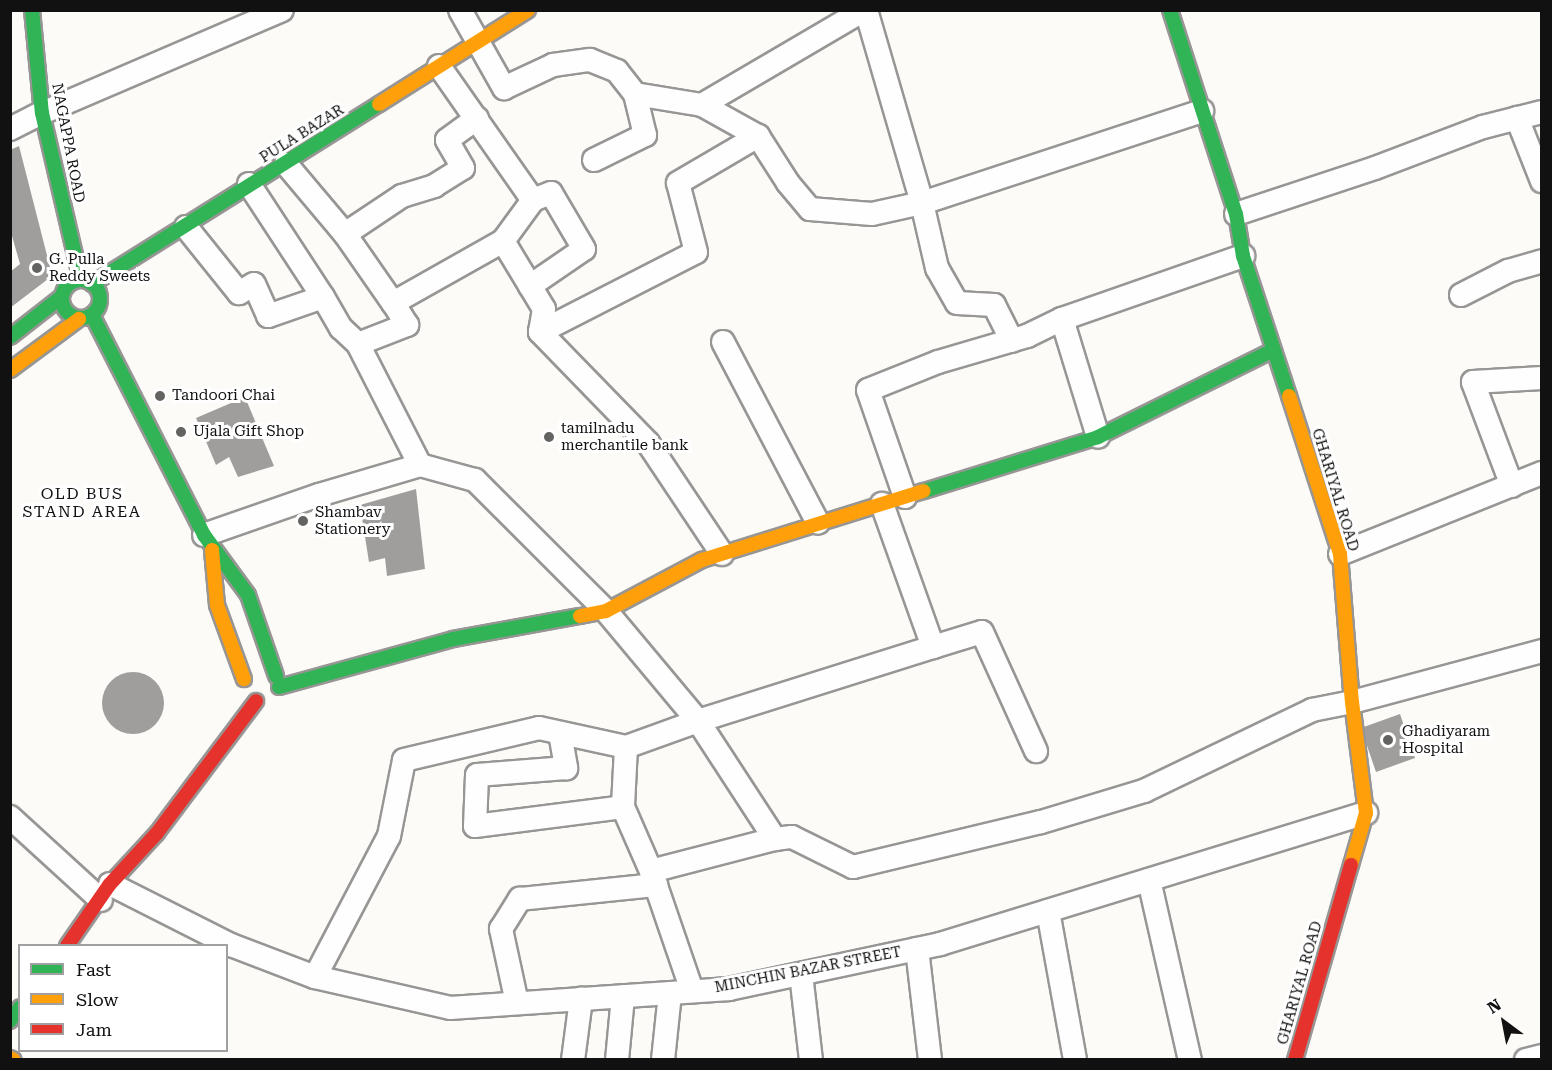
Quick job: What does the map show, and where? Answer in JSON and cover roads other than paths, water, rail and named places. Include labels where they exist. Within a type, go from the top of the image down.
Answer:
[{"type":"street","name":"NAGAPPA ROAD","points":[[32,10],[42,112],[86,282]]},
{"type":"street","points":[[10,129],[42,112],[282,10]]},
{"type":"street","points":[[460,10],[504,88],[553,65],[590,60],[617,71],[635,94],[645,135],[594,160]]},
{"type":"street","name":"PULA BAZAR","points":[[86,282],[186,227],[249,184],[286,164],[476,40],[528,10]]},
{"type":"street","points":[[702,105],[865,10],[922,203],[937,268],[957,303],[994,305],[1012,340]]},
{"type":"street","name":"GHARIYAL ROAD","points":[[1170,10],[1236,214],[1244,256],[1340,554],[1352,702],[1366,813],[1295,1059]]},
{"type":"street","points":[[439,66],[533,200]]},
{"type":"street","points":[[635,94],[702,105],[758,136],[788,183],[810,209],[872,214],[922,203],[1202,111]]},
{"type":"street","points":[[1236,214],[1374,168],[1483,127],[1542,112]]},
{"type":"street","points":[[345,234],[402,196],[434,186],[463,168],[447,140],[477,118]]},
{"type":"street","points":[[1517,118],[1542,181]]},
{"type":"street","points":[[540,332],[696,252],[678,183],[758,136]]},
{"type":"street","points":[[286,164],[345,234],[407,325],[358,344]]},
{"type":"street","points":[[249,184],[341,328],[358,344],[420,465]]},
{"type":"street","points":[[393,303],[503,241],[533,200],[551,192],[584,249],[530,286]]},
{"type":"street","points":[[186,227],[239,293],[254,284],[268,316],[323,297]]},
{"type":"street","points":[[503,241],[544,309],[540,332]]},
{"type":"street","points":[[905,497],[868,390],[938,362],[1012,340],[1062,319],[1244,256]]},
{"type":"street","points":[[1461,295],[1508,271],[1542,261]]},
{"type":"street","points":[[10,337],[61,297],[69,284],[86,282],[96,288],[100,299],[85,317],[10,370]]},
{"type":"street","points":[[61,297],[67,314],[85,317]]},
{"type":"street","points":[[85,317],[208,542],[248,595],[270,693]]},
{"type":"street","points":[[1062,319],[1098,437]]},
{"type":"street","points":[[540,332],[648,443],[722,554]]},
{"type":"street","points":[[723,342],[818,523]]},
{"type":"street","points":[[208,542],[217,605],[244,679],[244,690],[270,693],[453,639],[606,611],[702,560],[1098,437],[1274,350]]},
{"type":"street","points":[[1340,554],[1532,480],[1473,382],[1542,378]]},
{"type":"street","points":[[208,542],[319,495],[420,465],[474,480],[606,611],[698,721],[775,839]]},
{"type":"street","points":[[882,504],[933,647]]},
{"type":"street","points":[[315,977],[390,836],[404,760],[539,728],[626,747],[698,721],[982,632],[1036,751]]},
{"type":"street","points":[[517,1003],[501,929],[520,899],[653,878],[775,839],[792,837],[853,867],[1041,822],[1144,791],[1312,710],[1352,702],[1542,651]]},
{"type":"street","points":[[68,944],[106,892],[270,693],[268,668],[251,669],[244,679]]},
{"type":"street","points":[[560,732],[566,768],[477,775],[476,826],[623,807]]},
{"type":"street","points":[[626,747],[623,807],[653,878],[681,992],[663,1059]]},
{"type":"street","name":"MINCHIN BAZAR STREET","points":[[10,817],[106,892],[231,945],[315,977],[450,1008],[729,989],[801,974],[917,949],[1366,813]]},
{"type":"street","points":[[1149,880],[1190,1059]]},
{"type":"street","points":[[1048,911],[1075,1059]]},
{"type":"street","points":[[917,949],[930,1059]]},
{"type":"street","points":[[801,974],[811,1059]]},
{"type":"street","points":[[617,1059],[623,996]]},
{"type":"street","points":[[573,1059],[581,999]]},
{"type":"street","points":[[1526,1059],[1542,1056]]},
{"type":"place","name":"G. Pulla Reddy Sweets","points":[[37,268]]},
{"type":"place","name":"Tandoori Chai","points":[[160,396]]},
{"type":"place","name":"Ujala Gift Shop","points":[[181,432]]},
{"type":"place","name":"tamilnadu merchantile bank","points":[[549,437]]},
{"type":"place","name":"Shambav Stationery","points":[[303,521]]},
{"type":"place","name":"Ghadiyaram Hospital","points":[[1388,740]]},
{"type":"district","name":"OLD BUS STAND AREA","points":[[82,503]]}]
